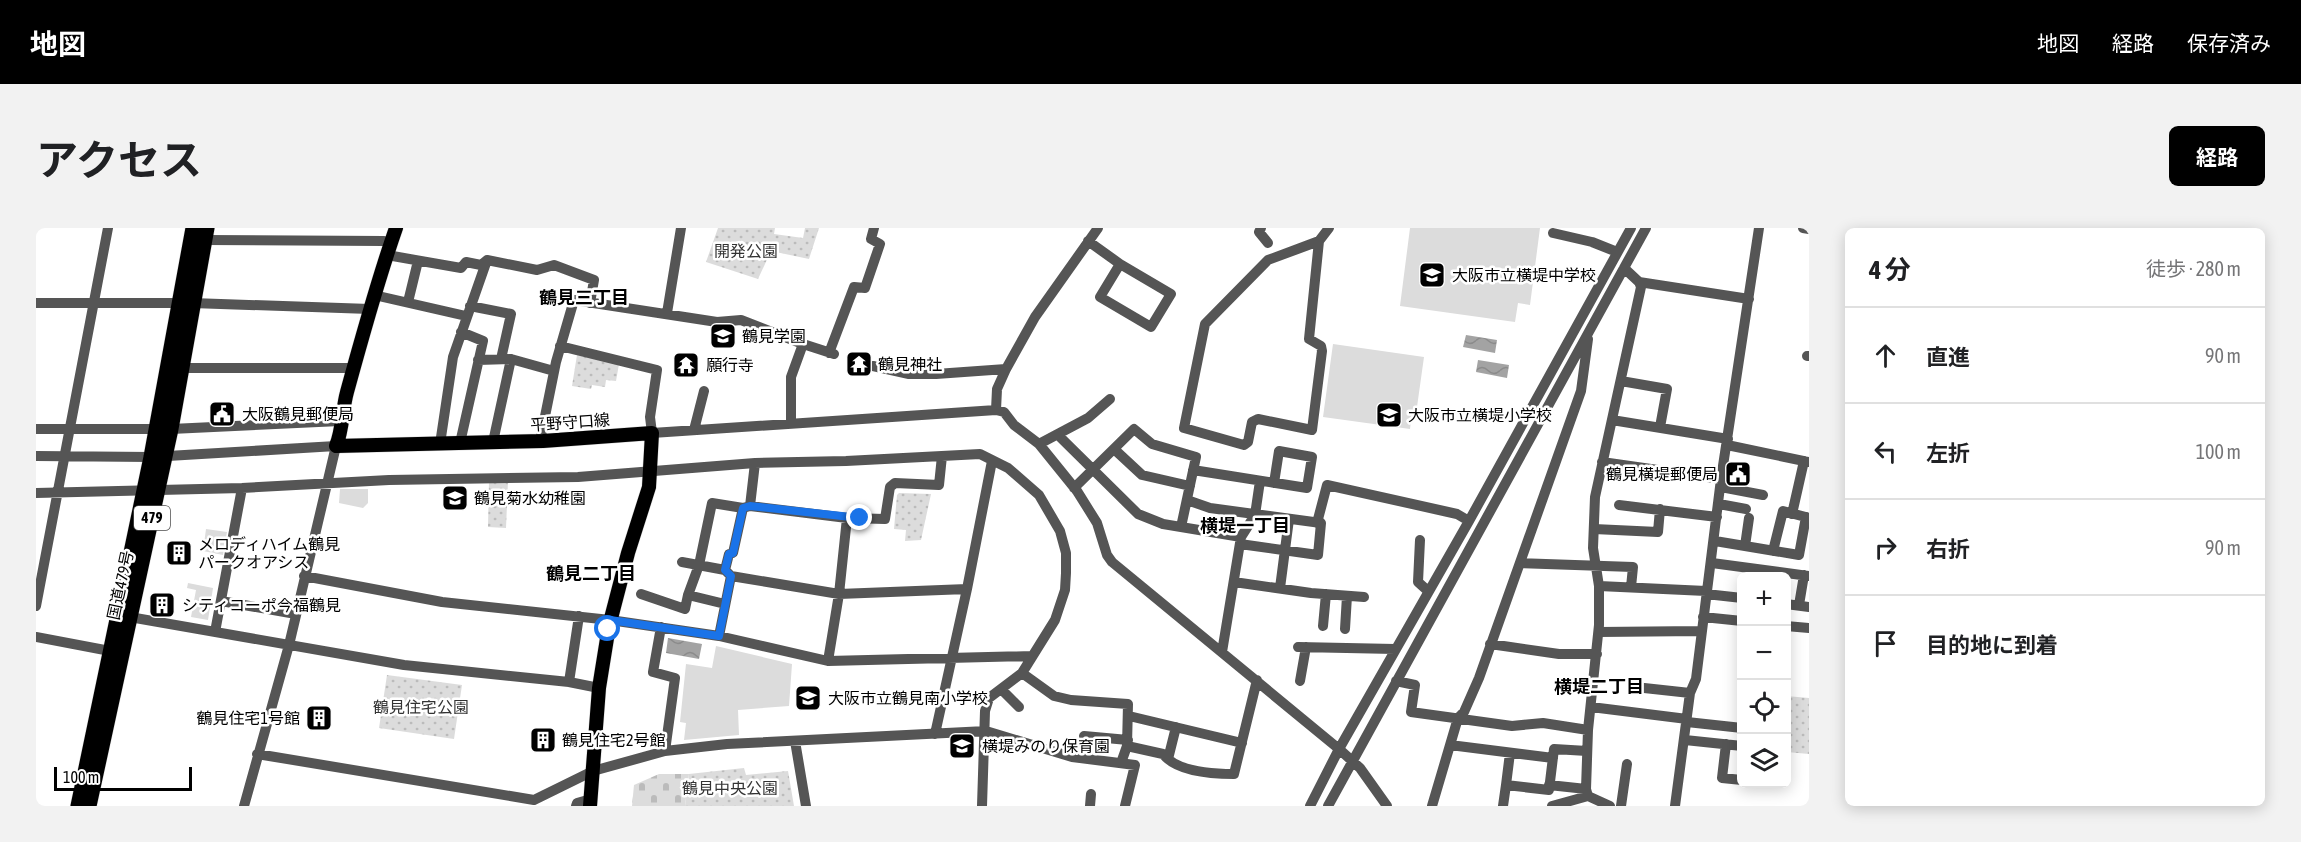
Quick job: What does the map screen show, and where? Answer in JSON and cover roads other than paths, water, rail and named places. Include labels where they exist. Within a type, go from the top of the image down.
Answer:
[{"type":"highway","name":"国道479号","points":[[164,428],[180,368],[193,228]]},
{"type":"highway","name":"国道479号","points":[[89,806],[124,616],[164,428],[186,303],[206,234]]},
{"type":"highway","name":"国道479号","points":[[78,806],[110,651],[124,616]]},
{"type":"main road","points":[[336,446],[341,433],[340,422],[353,368],[396,228]]},
{"type":"main road","points":[[591,802],[599,688],[610,620],[628,553],[646,502],[651,470],[652,433]]},
{"type":"main road","name":"平野守口線","points":[[336,446],[540,441],[652,433]]},
{"type":"street","points":[[36,606],[108,228]]},
{"type":"street","points":[[668,313],[681,228]]},
{"type":"street","points":[[540,441],[560,346],[574,300],[717,322],[741,320],[803,345],[832,353],[854,287],[865,288],[880,244],[871,239],[874,228]]},
{"type":"street","points":[[996,410],[997,389],[1035,317],[1098,228]]},
{"type":"street","points":[[1261,228],[1259,232],[1268,243]]},
{"type":"street","points":[[1319,241],[1268,260],[1205,324],[1184,428],[1244,445],[1248,442],[1252,422],[1258,419],[1312,430],[1322,351],[1321,346],[1309,339],[1319,241],[1329,228]]},
{"type":"street","points":[[1310,806],[1339,749],[1469,521],[1631,228]]},
{"type":"street","points":[[1328,806],[1646,228]]},
{"type":"street","points":[[1676,806],[1690,693],[1696,678],[1721,483],[1759,228]]},
{"type":"street","points":[[1803,228],[1809,229]]},
{"type":"street","points":[[1553,233],[1592,242],[1635,248]]},
{"type":"street","points":[[206,234],[384,241],[389,249],[418,261],[461,268],[466,262],[481,265],[487,260]]},
{"type":"street","points":[[1088,241],[1120,264],[1171,294],[1151,327],[1100,297],[1120,264]]},
{"type":"street","points":[[487,260],[537,270],[554,265],[594,280],[590,303]]},
{"type":"street","points":[[440,444],[453,357],[487,260]]},
{"type":"street","points":[[408,302],[418,261]]},
{"type":"street","points":[[1624,268],[1640,282],[1749,299]]},
{"type":"street","points":[[1587,793],[1588,730],[1599,632],[1599,586],[1593,549],[1595,496],[1641,287],[1640,282]]},
{"type":"street","points":[[374,295],[468,311],[511,314],[493,442]]},
{"type":"street","points":[[36,303],[186,303],[370,309]]},
{"type":"street","points":[[460,443],[483,341],[461,332]]},
{"type":"street","points":[[1432,806],[1458,718],[1469,702],[1581,391],[1589,333]]},
{"type":"street","points":[[791,424],[791,377],[803,345]]},
{"type":"street","points":[[560,346],[657,370],[650,417],[652,433],[996,410],[1004,412],[1014,425],[1039,444],[1074,488],[1096,523],[1107,555],[1112,562],[1339,749],[1380,794],[1387,806]]},
{"type":"street","points":[[478,360],[506,359],[554,371]]},
{"type":"street","points":[[873,366],[909,374],[1006,369]]},
{"type":"street","points":[[180,368],[353,368]]},
{"type":"street","points":[[1621,381],[1667,388],[1660,427]]},
{"type":"street","points":[[694,430],[704,391]]},
{"type":"street","points":[[1039,444],[1088,418],[1110,399]]},
{"type":"street","points":[[1612,420],[1660,427],[1806,461],[1792,514]]},
{"type":"street","points":[[36,429],[164,428],[340,422]]},
{"type":"street","points":[[1074,488],[1134,429],[1152,444],[1196,457],[1181,527]]},
{"type":"street","points":[[1058,435],[1138,514],[1163,524],[1286,551],[1318,555],[1321,523],[1210,508],[1187,500]]},
{"type":"street","points":[[36,456],[158,456],[336,446],[289,645],[244,806]]},
{"type":"street","points":[[1114,449],[1142,475],[1190,486]]},
{"type":"street","points":[[36,493],[242,488],[471,477],[578,477],[755,463],[980,454],[1008,468],[1039,495],[1060,531],[1066,553],[1066,573],[1055,620],[1022,673],[989,698],[986,711],[982,806]]},
{"type":"street","points":[[641,594],[685,609],[699,565],[712,503],[847,518],[885,519],[890,486],[895,483],[939,485],[942,456]]},
{"type":"street","points":[[934,734],[967,589],[992,461]]},
{"type":"street","points":[[1602,462],[1721,483],[1763,495]]},
{"type":"street","points":[[719,636],[725,604],[729,554],[733,553],[747,507],[755,463]]},
{"type":"street","points":[[1193,470],[1274,483]]},
{"type":"street","points":[[1222,652],[1241,541],[1255,515],[1260,480]]},
{"type":"street","points":[[1317,523],[1328,485],[1457,514],[1469,521]]},
{"type":"street","points":[[215,632],[242,488]]},
{"type":"street","points":[[1719,504],[1747,513],[1745,546]]},
{"type":"street","points":[[1477,505],[1489,513]]},
{"type":"street","points":[[1619,505],[1717,516]]},
{"type":"street","points":[[1594,529],[1658,532],[1660,509]]},
{"type":"street","points":[[1715,542],[1745,546],[1773,551],[1799,555],[1808,517],[1783,512],[1773,551]]},
{"type":"street","points":[[828,661],[839,594],[847,518]]},
{"type":"street","points":[[1280,588],[1289,519]]},
{"type":"street","points":[[1420,540],[1418,582],[1428,591]]},
{"type":"street","points":[[682,562],[839,594],[967,589]]},
{"type":"street","points":[[1520,563],[1634,567],[1631,587]]},
{"type":"street","points":[[1712,563],[1806,576],[1804,606]]},
{"type":"street","points":[[304,576],[442,602],[579,616],[719,636],[828,661],[1032,656]]},
{"type":"street","points":[[1234,582],[1364,597]]},
{"type":"street","points":[[1599,586],[1706,592],[1737,597]]},
{"type":"street","points":[[1323,626],[1326,594]]},
{"type":"street","points":[[688,595],[725,604]]},
{"type":"street","points":[[1345,630],[1347,596]]},
{"type":"street","points":[[221,601],[296,614]]},
{"type":"street","points":[[124,616],[404,665],[569,682],[599,688]]},
{"type":"street","points":[[569,682],[579,616]]},
{"type":"street","points":[[1703,617],[1737,620]]},
{"type":"street","points":[[1791,626],[1809,628]]},
{"type":"street","points":[[661,627],[653,672],[675,678],[665,751]]},
{"type":"street","points":[[1599,632],[1701,631]]},
{"type":"street","points":[[36,638],[110,651]]},
{"type":"street","points":[[1490,644],[1548,652],[1597,654]]},
{"type":"street","points":[[1300,681],[1302,647],[1395,649]]},
{"type":"street","points":[[1022,673],[1054,696],[1071,700],[1128,704],[1128,743],[1121,763]]},
{"type":"street","points":[[1084,736],[1128,743],[1163,754],[1167,759],[1197,771],[1234,774],[1257,680]]},
{"type":"street","points":[[1396,681],[1415,685],[1411,712],[1512,726],[1543,723],[1588,730]]},
{"type":"street","points":[[1635,687],[1690,693]]},
{"type":"street","points":[[1001,689],[1018,707]]},
{"type":"street","points":[[1591,707],[1737,727]]},
{"type":"street","points":[[1129,716],[1242,743]]},
{"type":"street","points":[[1167,759],[1176,727]]},
{"type":"street","points":[[257,754],[534,800],[593,771],[665,751],[727,744],[986,731],[1072,757],[1135,765],[1125,806]]},
{"type":"street","points":[[1685,740],[1737,745]]},
{"type":"street","points":[[795,741],[806,806]]},
{"type":"street","points":[[1726,744],[1722,778],[1737,780]]},
{"type":"street","points":[[1450,745],[1553,758]]},
{"type":"street","points":[[1506,785],[1549,790],[1554,749],[1587,752]]},
{"type":"street","points":[[1503,806],[1510,753]]},
{"type":"street","points":[[1621,806],[1627,764]]},
{"type":"street","points":[[1549,785],[1587,793],[1610,806]]},
{"type":"street","points":[[1552,806],[1587,793]]},
{"type":"street","points":[[1089,806],[1091,794]]},
{"type":"street","points":[[576,806],[591,802]]},
{"type":"water","points":[[1466,335],[1497,340],[1495,353],[1463,347]]},
{"type":"water","points":[[1478,360],[1509,365],[1507,378],[1476,372]]},
{"type":"water","points":[[668,638],[702,644],[699,659],[666,653]]},
{"type":"place","name":"大阪市立横堤中学校","points":[[1432,275]]},
{"type":"place","name":"鶴見学園","points":[[723,336]]},
{"type":"place","name":"鶴見神社","points":[[859,364]]},
{"type":"place","name":"願行寺","points":[[686,365]]},
{"type":"place","name":"大阪鶴見郵便局","points":[[222,414]]},
{"type":"place","name":"大阪市立横堤小学校","points":[[1389,415]]},
{"type":"place","name":"鶴見横堤郵便局","points":[[1738,474]]},
{"type":"place","name":"鶴見菊水幼稚園","points":[[455,498]]},
{"type":"place","name":"メロディハイム鶴見 パークオアシス","points":[[179,553]]},
{"type":"place","name":"シティコーポ今福鶴見","points":[[162,605]]},
{"type":"place","name":"大阪市立鶴見南小学校","points":[[808,698]]},
{"type":"place","name":"鶴見住宅1号館","points":[[319,718]]},
{"type":"place","name":"鶴見住宅2号館","points":[[543,740]]},
{"type":"place","name":"横堤みのり保育園","points":[[962,746]]},
{"type":"district","name":"鶴見三丁目","points":[[584,298]]},
{"type":"district","name":"横堤一丁目","points":[[1245,526]]},
{"type":"district","name":"鶴見二丁目","points":[[591,574]]},
{"type":"district","name":"横堤二丁目","points":[[1599,687]]},
{"type":"park label","name":"開発公園","points":[[746,251]]},
{"type":"park label","name":"鶴見住宅公園","points":[[421,707]]},
{"type":"park label","name":"鶴見中央公園","points":[[730,788]]}]
